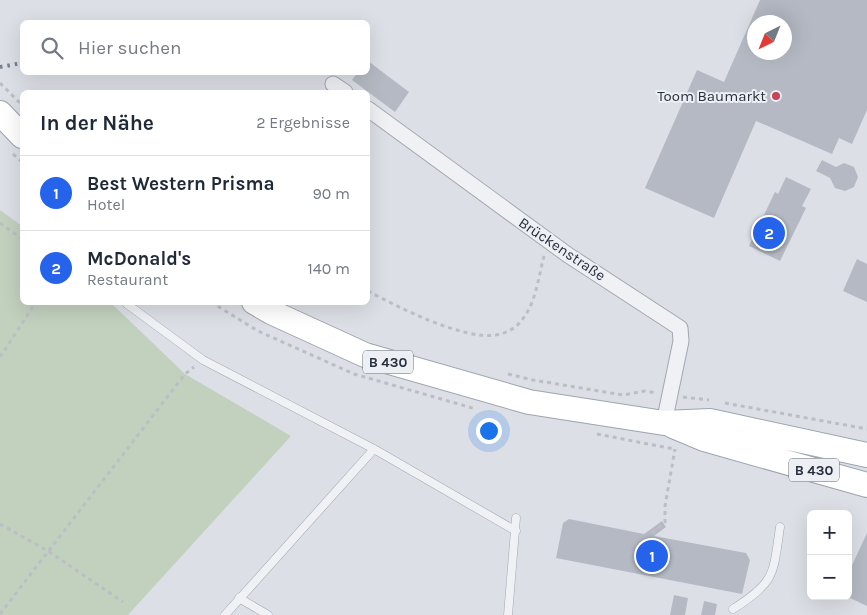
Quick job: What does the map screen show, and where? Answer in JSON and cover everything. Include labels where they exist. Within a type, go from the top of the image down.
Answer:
[{"type":"main road","points":[[0,113],[20,134]]},
{"type":"main road","name":"B 430","points":[[259,305],[365,355],[443,379],[529,402],[664,423],[710,421],[867,455]]},
{"type":"main road","name":"B 430","points":[[664,423],[704,438],[867,486]]},
{"type":"street","name":"Brückenstraße","points":[[370,110],[548,241],[680,328],[681,341],[664,423]]},
{"type":"lane","points":[[129,305],[202,360],[374,449],[516,531]]},
{"type":"lane","points":[[225,615],[374,449]]},
{"type":"lane","points":[[508,615],[516,518]]},
{"type":"lane","points":[[733,608],[758,594],[774,571],[780,527]]},
{"type":"lane","points":[[239,598],[268,615]]},
{"type":"path","points":[[0,82],[20,103]]},
{"type":"path","points":[[0,223],[20,238]]},
{"type":"path","points":[[370,292],[401,309],[443,325],[494,336],[506,333],[518,325],[531,305],[548,241]]},
{"type":"path","points":[[0,357],[34,305]]},
{"type":"path","points":[[0,614],[185,374],[202,360]]},
{"type":"path","points":[[504,373],[623,395],[645,391],[736,404],[867,429]]},
{"type":"path","points":[[652,533],[665,522],[665,506],[675,449]]},
{"type":"path","points":[[0,524],[48,551],[123,602]]},
{"type":"green space","points":[[0,210],[20,225],[20,305],[113,305],[185,374],[291,436],[128,615],[0,615]]},
{"type":"building","name":"Toom Baumarkt","points":[[760,0],[867,0],[867,110],[852,144],[839,138],[832,154],[756,121],[714,218],[645,188],[697,70],[724,82],[747,30],[747,60],[792,60],[792,15],[753,15]]},
{"type":"building","points":[[370,63],[409,92],[395,112],[370,93],[370,90],[365,90],[352,80],[356,75],[370,75]]},
{"type":"building","points":[[822,160],[836,167],[844,163],[854,167],[858,177],[854,187],[845,191],[835,188],[830,178],[816,171]]},
{"type":"building","points":[[786,177],[811,189],[802,206],[806,208],[780,261],[749,246],[775,192],[778,194]]},
{"type":"building","points":[[857,259],[867,264],[867,302],[843,291]]},
{"type":"building","points":[[569,519],[644,534],[662,521],[666,527],[654,536],[746,553],[750,560],[742,594],[556,558],[563,523]]},
{"type":"building","points":[[867,533],[867,606],[852,599],[852,565]]},
{"type":"building","points":[[674,595],[688,598],[685,615],[670,615]]},
{"type":"building","points":[[704,601],[717,604],[715,615],[701,615]]},
{"type":"railway","points":[[0,67],[20,63]]},
{"type":"place","name":"Toom Baumarkt","points":[[776,96]]},
{"type":"place","name":"McDonald's","points":[[769,233]]},
{"type":"place","name":"Best Western Prisma","points":[[652,556]]}]
